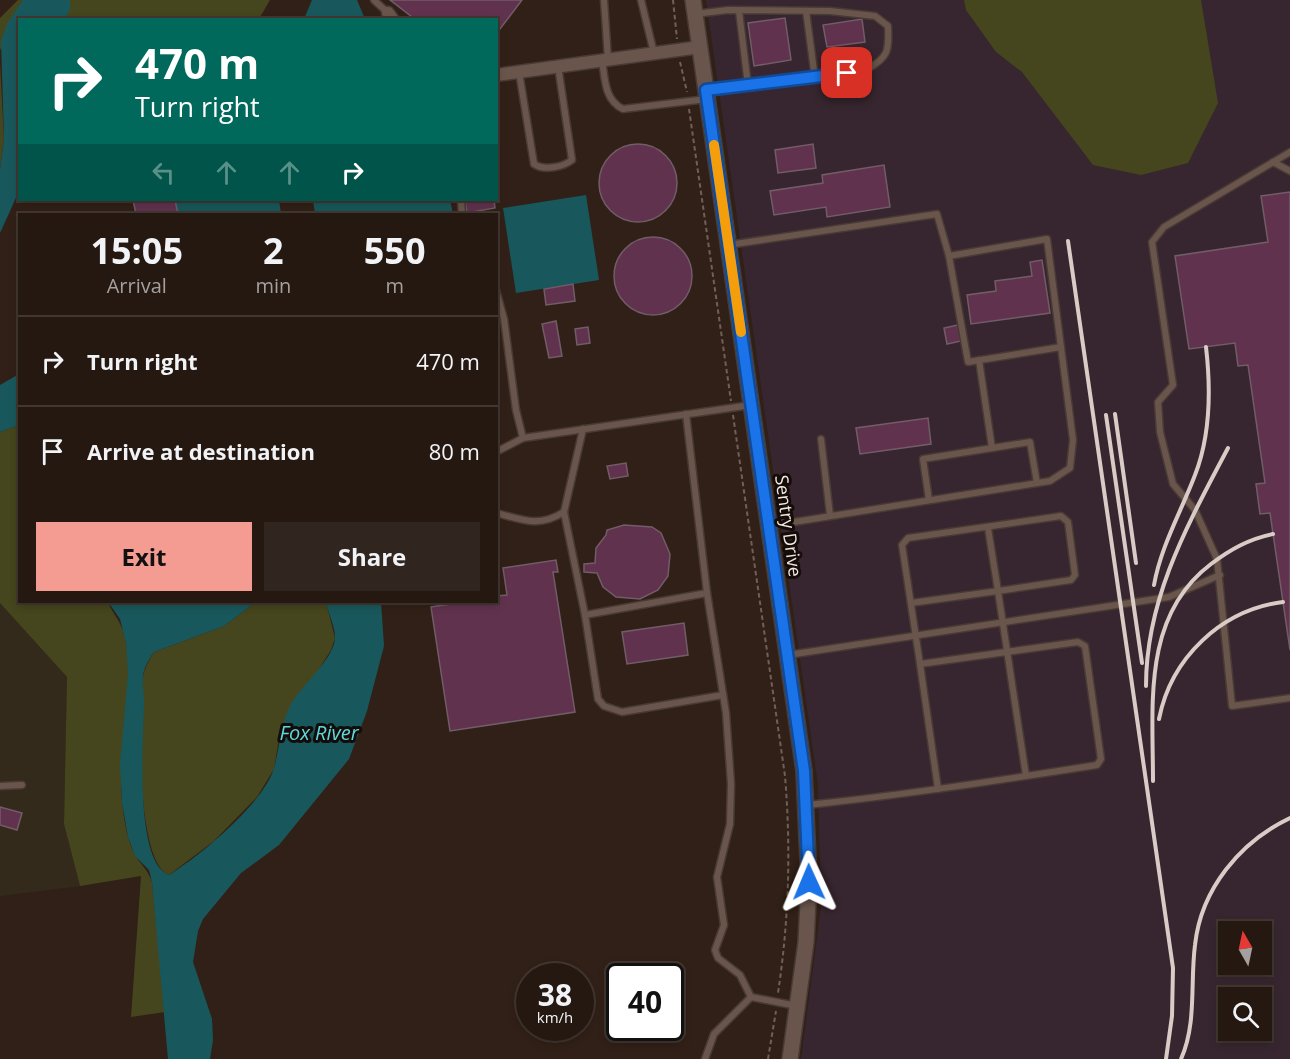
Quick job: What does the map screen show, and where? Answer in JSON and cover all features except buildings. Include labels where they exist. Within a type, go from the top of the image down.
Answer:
[{"type":"street","name":"Sentry Drive","points":[[694,7],[807,805],[809,882],[806,942],[789,1059]]},
{"type":"street","points":[[498,75],[700,46]]},
{"type":"lane","points":[[374,0],[390,16]]},
{"type":"lane","points":[[604,0],[607,91],[613,103],[623,109],[688,103],[707,94],[748,85],[866,70],[883,61],[889,45],[888,26],[875,16],[694,7]]},
{"type":"lane","points":[[641,0],[654,53]]},
{"type":"lane","points":[[739,10],[748,85]]},
{"type":"lane","points":[[806,11],[815,78]]},
{"type":"lane","points":[[519,72],[534,164],[542,168],[564,165],[572,160],[558,66]]},
{"type":"lane","points":[[1290,152],[1164,226],[1152,242],[1173,385],[1158,402],[1160,432],[1173,484],[1195,510],[1217,559],[1232,706],[1290,698]]},
{"type":"lane","points":[[1273,162],[1290,171]]},
{"type":"lane","points":[[728,246],[937,214],[949,256],[968,362],[1061,347]]},
{"type":"lane","points":[[769,526],[1050,481],[1070,468],[1074,440],[1047,239],[949,256]]},
{"type":"lane","points":[[498,297],[504,319],[516,410],[523,438]]},
{"type":"lane","points":[[979,360],[992,448]]},
{"type":"lane","points":[[498,451],[523,438],[751,405]]},
{"type":"lane","points":[[686,414],[707,592],[723,694],[731,784],[730,824],[717,877],[724,925],[716,950],[718,958],[740,975],[751,997]]},
{"type":"lane","points":[[583,429],[564,512],[585,615],[598,699],[604,706],[622,712],[723,694]]},
{"type":"lane","points":[[821,439],[830,515]]},
{"type":"lane","points":[[929,500],[923,459],[1030,442],[1037,483]]},
{"type":"lane","points":[[498,513],[537,523],[551,520],[564,512]]},
{"type":"lane","points":[[911,603],[1071,580],[1075,575],[1068,522],[1061,516],[908,538],[902,545],[938,789]]},
{"type":"lane","points":[[988,528],[1026,776]]},
{"type":"lane","points":[[787,655],[1169,597],[1220,575]]},
{"type":"lane","points":[[585,615],[707,592]]},
{"type":"lane","points":[[807,805],[938,789],[1097,765],[1101,759],[1085,646],[1078,642],[920,664]]},
{"type":"lane","points":[[0,786],[22,784]]},
{"type":"lane","points":[[751,997],[797,1006]]},
{"type":"lane","points":[[705,1059],[714,1034],[751,997]]},
{"type":"path","points":[[673,0],[678,49],[688,103],[789,816],[789,891],[768,1059]]},
{"type":"shaded area","points":[[18,0],[270,0],[260,18],[18,18],[18,23],[0,50],[0,18]]},
{"type":"shaded area","points":[[706,0],[1290,0],[1290,1059],[801,1059],[821,907],[818,785]]},
{"type":"shaded area","points":[[964,0],[1201,0],[1218,103],[1188,163],[1141,175],[1093,165],[1022,72],[996,52],[966,10]]},
{"type":"shaded area","points":[[0,63],[4,139],[0,170]]},
{"type":"shaded area","points":[[18,425],[18,603],[109,603],[125,636],[128,682],[121,782],[122,802],[132,849],[152,882],[165,1012],[131,1017],[141,876],[80,886],[64,824],[67,677],[0,603],[0,432]]},
{"type":"shaded area","points":[[0,603],[67,677],[64,824],[80,886],[0,896]]},
{"type":"shaded area","points":[[255,603],[326,603],[335,638],[331,650],[280,732],[274,769],[257,797],[214,841],[169,875],[158,864],[150,844],[145,816],[140,751],[141,694],[144,671],[154,652],[224,626]]},
{"type":"water","points":[[23,0],[70,0],[70,10],[65,18],[18,18],[18,193],[0,233],[0,170],[4,139],[1,41],[7,24]]},
{"type":"water","points":[[312,0],[357,0],[365,18],[304,18]]},
{"type":"water","points":[[586,195],[599,280],[516,293],[503,208]]},
{"type":"water","points":[[175,201],[279,201],[281,213],[178,213]]},
{"type":"water","points":[[313,201],[450,201],[453,213],[315,213]]},
{"type":"water","points":[[18,375],[18,425],[0,432],[0,385]]},
{"type":"water","name":"Fox River","points":[[109,603],[255,603],[224,626],[154,652],[144,671],[142,767],[145,823],[150,847],[158,865],[169,875],[229,828],[258,797],[268,782],[274,768],[282,729],[290,706],[323,663],[333,645],[335,633],[326,603],[381,603],[384,646],[367,711],[349,759],[279,845],[241,873],[203,919],[198,931],[193,962],[212,1019],[213,1040],[210,1059],[168,1059],[152,882],[149,870],[135,856],[128,837],[122,803],[120,764],[128,674],[126,643],[120,619]]},
{"type":"railway","points":[[1068,241],[1173,968],[1172,1016],[1166,1059]]},
{"type":"railway","points":[[1154,585],[1161,557],[1195,475],[1204,444],[1209,396],[1206,347]]},
{"type":"railway","points":[[1115,414],[1136,563]]},
{"type":"railway","points":[[1106,415],[1142,663]]},
{"type":"railway","points":[[1146,686],[1153,622],[1161,592],[1184,534],[1228,448]]},
{"type":"railway","points":[[1153,781],[1152,722],[1156,663],[1162,635],[1173,609],[1189,585],[1211,564],[1241,545],[1273,534]]},
{"type":"railway","points":[[1159,719],[1165,697],[1175,676],[1187,657],[1202,641],[1220,626],[1239,615],[1283,602]]},
{"type":"railway","points":[[1181,1059],[1191,1017],[1195,945],[1205,905],[1226,870],[1240,854],[1255,840],[1290,818]]},
{"type":"slow traffic","points":[[714,145],[741,332]]},
{"type":"route","points":[[809,882],[804,771],[706,90],[847,73]]}]
